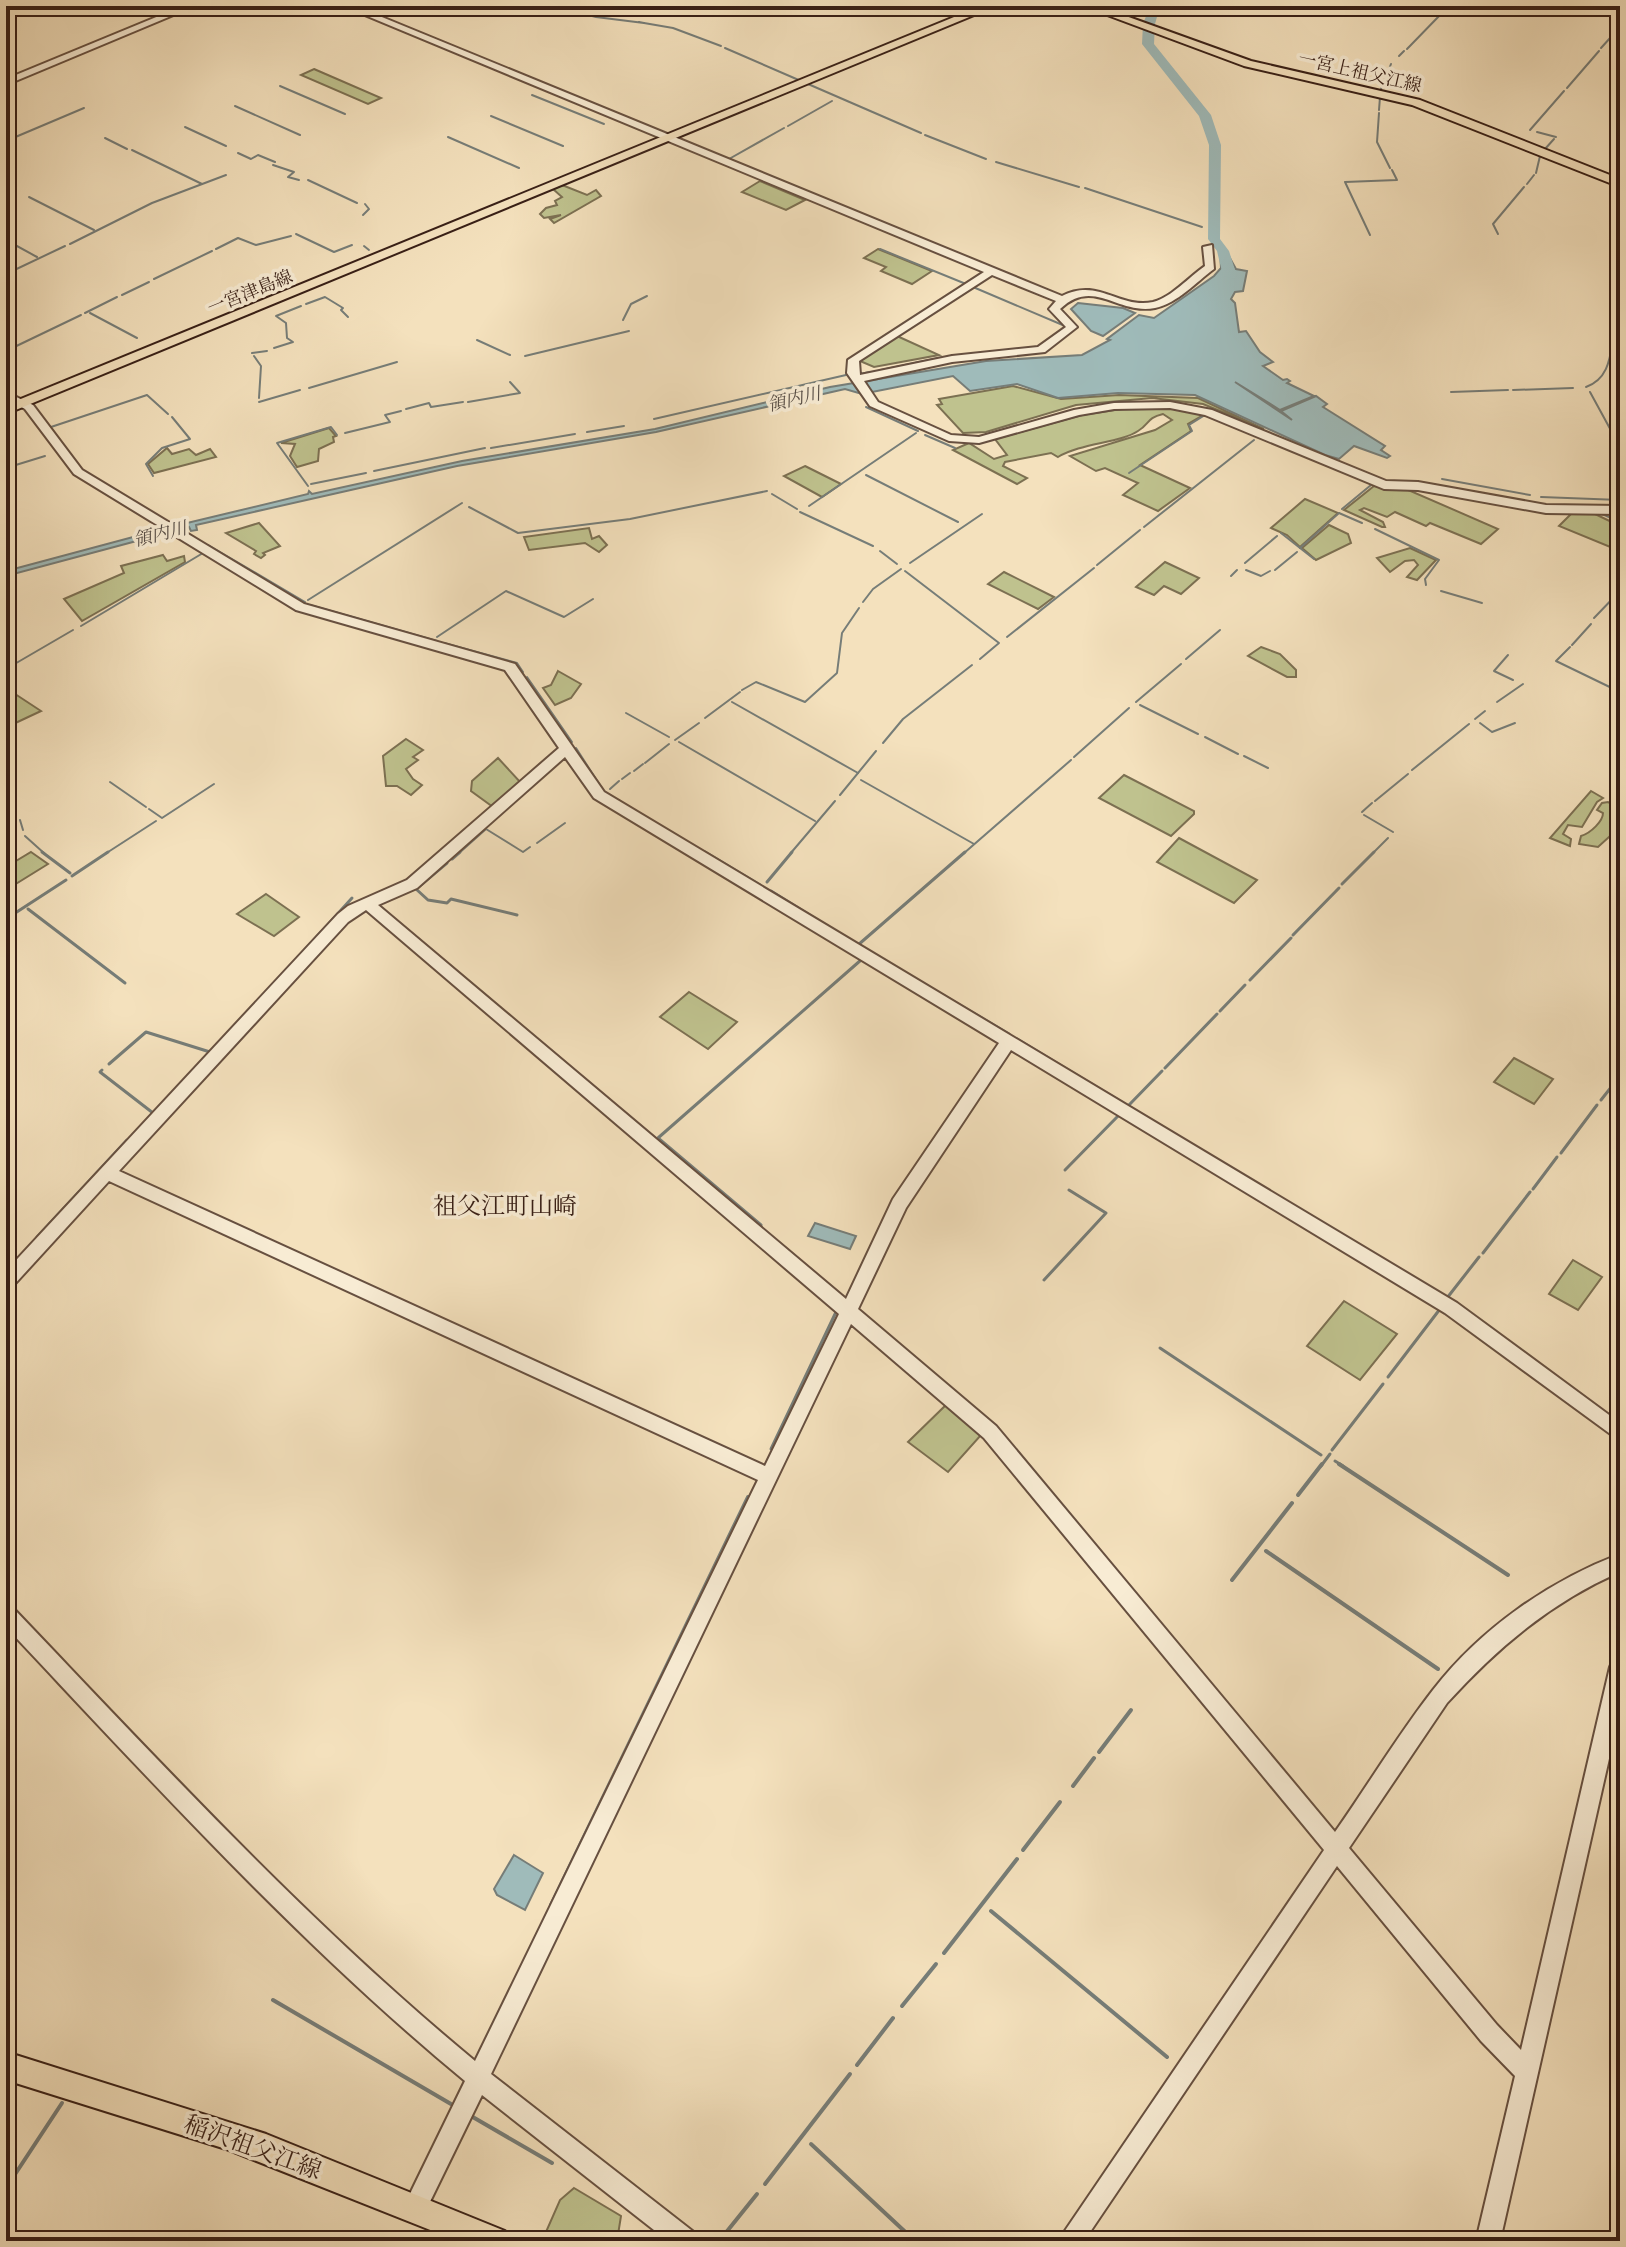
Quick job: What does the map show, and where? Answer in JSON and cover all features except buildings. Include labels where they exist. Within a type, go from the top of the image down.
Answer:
[{"type":"main road","name":"一宮津島線","points":[[6,410],[991,6]]},
{"type":"main road","name":"一宮上祖父江線","points":[[1088,6],[1248,64],[1416,102],[1620,183]]},
{"type":"main road","name":"稲沢祖父江線","points":[[6,2066],[102,2100],[187,2122],[298,2161],[495,2241]]},
{"type":"street","points":[[6,82],[191,6]]},
{"type":"street","points":[[347,6],[1064,301]]},
{"type":"street","points":[[861,385],[952,359],[1041,350],[1072,327],[1054,312],[1055,306],[1077,292],[1088,291],[1143,305],[1158,304],[1210,267],[1208,247]]},
{"type":"street","points":[[992,271],[854,360],[853,373],[874,404],[940,435],[968,440],[1114,406],[1190,407],[1384,485],[1418,486],[1546,509],[1620,510]]},
{"type":"street","points":[[6,395],[29,407],[78,472],[306,610],[510,667],[599,795],[1451,1308],[1620,1433]]},
{"type":"street","points":[[6,1282],[343,918],[412,884],[566,749]]},
{"type":"street","points":[[368,904],[990,1432],[1489,2033],[1527,2072]]},
{"type":"street","points":[[415,2208],[480,2079],[899,1204],[1008,1042]]},
{"type":"street","points":[[107,1173],[770,1477]]},
{"type":"street","points":[[1070,2241],[1440,1696],[1498,1636],[1554,1594],[1620,1563]]},
{"type":"street","points":[[6,1614],[260,1880],[349,1967],[480,2079],[687,2241]]},
{"type":"street","points":[[1488,2241],[1620,1667]]},
{"type":"green space","points":[[314,69],[381,98],[368,104],[301,75]]},
{"type":"green space","points":[[760,181],[805,200],[786,210],[742,192]]},
{"type":"green space","points":[[562,185],[587,195],[596,190],[601,196],[554,223],[550,219],[561,215],[544,218],[540,214],[546,208],[557,205],[555,201],[562,197],[553,189]]},
{"type":"green space","points":[[878,249],[932,271],[912,284],[881,271],[886,267],[864,258]]},
{"type":"green space","points":[[897,336],[939,355],[874,367],[860,361]]},
{"type":"green space","points":[[1013,386],[1061,399],[1119,395],[1198,398],[1264,429],[1203,404],[1152,398],[1076,405],[986,432],[963,433],[937,405],[942,404],[939,399]]},
{"type":"green space","points":[[1135,407],[1167,407],[1205,414],[1188,424],[1191,431],[1140,465],[1190,488],[1158,511],[1123,495],[1138,483],[1105,468],[1096,471],[1070,456],[1155,430],[1172,420],[1163,414],[1121,438],[1058,457],[1051,453],[1005,462],[1003,466],[1027,478],[1017,484],[953,450],[969,443],[994,459],[1007,455],[995,439],[1082,415]]},
{"type":"green space","points":[[329,428],[336,436],[333,437],[334,442],[319,449],[318,461],[297,467],[290,456],[295,444],[281,443]]},
{"type":"green space","points":[[167,448],[172,454],[189,449],[196,455],[210,449],[216,457],[154,473],[148,464]]},
{"type":"green space","points":[[805,466],[841,484],[822,497],[784,476]]},
{"type":"green space","points":[[1374,486],[1406,489],[1498,529],[1481,544],[1395,512],[1387,517],[1364,508],[1360,510],[1383,522],[1385,527],[1382,527],[1344,510]]},
{"type":"green space","points":[[1305,499],[1338,513],[1300,547],[1287,535],[1271,528]]},
{"type":"green space","points":[[1572,513],[1593,513],[1620,526],[1620,551],[1559,526]]},
{"type":"green space","points":[[259,523],[280,546],[263,553],[265,555],[261,558],[254,554],[256,551],[226,533]]},
{"type":"green space","points":[[1329,525],[1348,534],[1351,543],[1316,560],[1302,548]]},
{"type":"green space","points":[[589,528],[592,539],[599,536],[607,545],[599,552],[585,543],[529,550],[524,537]]},
{"type":"green space","points":[[1410,548],[1436,560],[1417,580],[1407,577],[1418,565],[1414,560],[1405,561],[1390,572],[1377,558]]},
{"type":"green space","points":[[163,555],[167,561],[184,556],[185,562],[82,621],[64,599],[124,573],[121,566]]},
{"type":"green space","points":[[1165,562],[1199,578],[1181,594],[1164,586],[1154,595],[1136,587]]},
{"type":"green space","points":[[1004,572],[1054,597],[1038,609],[988,584]]},
{"type":"green space","points":[[1261,647],[1280,654],[1296,670],[1296,677],[1287,677],[1248,656]]},
{"type":"green space","points":[[558,671],[581,684],[571,698],[555,705],[543,688],[551,685]]},
{"type":"green space","points":[[6,688],[41,711],[9,726],[6,724]]},
{"type":"green space","points":[[406,739],[423,750],[413,757],[418,760],[406,769],[422,785],[411,795],[397,786],[386,786],[383,756]]},
{"type":"green space","points":[[498,758],[521,783],[493,807],[471,791],[472,781]]},
{"type":"green space","points":[[1124,775],[1194,811],[1194,814],[1171,836],[1099,798]]},
{"type":"green space","points":[[1591,791],[1603,798],[1597,802],[1582,827],[1568,825],[1563,834],[1571,839],[1570,846],[1550,838]]},
{"type":"green space","points":[[1608,802],[1620,810],[1620,827],[1598,847],[1579,844],[1581,836],[1601,820],[1603,813],[1597,810],[1602,803]]},
{"type":"green space","points":[[1179,838],[1257,880],[1234,903],[1157,862]]},
{"type":"green space","points":[[31,852],[48,864],[6,890],[6,867]]},
{"type":"green space","points":[[266,894],[299,917],[274,936],[237,914]]},
{"type":"green space","points":[[689,992],[737,1022],[708,1049],[660,1017]]},
{"type":"green space","points":[[1514,1058],[1553,1079],[1534,1104],[1494,1082]]},
{"type":"green space","points":[[1573,1260],[1602,1277],[1578,1310],[1549,1294]]},
{"type":"green space","points":[[1344,1301],[1397,1334],[1360,1380],[1307,1346]]},
{"type":"green space","points":[[949,1402],[981,1435],[948,1472],[908,1442]]},
{"type":"green space","points":[[574,2188],[621,2216],[617,2241],[542,2241],[560,2200]]},
{"type":"water","points":[[1220,251],[1226,251],[1236,269],[1247,271],[1243,291],[1235,292],[1231,299],[1235,303],[1239,332],[1246,331],[1260,352],[1273,362],[1263,366],[1283,380],[1290,381],[1287,383],[1314,396],[1280,410],[1235,382],[1292,420],[1281,411],[1316,396],[1327,404],[1323,407],[1385,446],[1381,450],[1390,456],[1387,458],[1354,446],[1339,459],[1325,455],[1195,395],[1118,393],[1058,398],[1017,384],[970,391],[953,376],[862,394],[845,389],[656,432],[457,466],[196,525],[197,530],[191,531],[189,527],[6,576],[6,571],[178,525],[178,522],[183,524],[308,494],[309,491],[312,494],[462,461],[655,429],[830,387],[986,361],[1082,355],[1110,340],[1107,339],[1139,315],[1154,318],[1214,276],[1221,268]]},
{"type":"water","points":[[1078,303],[1123,308],[1135,313],[1103,336],[1091,331],[1071,309]]},
{"type":"water","points":[[815,1223],[856,1236],[850,1249],[808,1236]]},
{"type":"water","points":[[514,1855],[543,1873],[525,1910],[497,1895],[494,1889]]},
{"type":"waterway","points":[[553,6],[596,17],[644,23]]},
{"type":"waterway","name":"領内川","points":[[1155,6],[1149,24],[1148,44],[1205,115],[1215,145],[1214,239],[1223,251],[1230,276]]},
{"type":"waterway","points":[[1444,11],[1450,6]]},
{"type":"waterway","points":[[1407,49],[1442,13]]},
{"type":"waterway","points":[[639,22],[644,23]]},
{"type":"waterway","points":[[644,23],[673,28],[721,46]]},
{"type":"waterway","points":[[1601,48],[1620,27]]},
{"type":"waterway","points":[[725,48],[801,81]]},
{"type":"waterway","points":[[1399,56],[1404,51]]},
{"type":"waterway","points":[[1567,88],[1599,51]]},
{"type":"waterway","points":[[1381,89],[1391,64]]},
{"type":"waterway","points":[[808,84],[921,133]]},
{"type":"waterway","points":[[280,86],[345,114]]},
{"type":"waterway","points":[[1530,130],[1564,91]]},
{"type":"waterway","points":[[532,95],[604,124]]},
{"type":"waterway","points":[[1379,110],[1380,97]]},
{"type":"waterway","points":[[788,126],[832,101]]},
{"type":"waterway","points":[[235,106],[300,135]]},
{"type":"waterway","points":[[6,141],[84,108]]},
{"type":"waterway","points":[[1379,113],[1377,142],[1390,168]]},
{"type":"waterway","points":[[491,116],[563,146]]},
{"type":"waterway","points":[[185,127],[226,146]]},
{"type":"waterway","points":[[729,159],[784,128]]},
{"type":"waterway","points":[[1537,132],[1556,137]]},
{"type":"waterway","points":[[925,135],[986,159]]},
{"type":"waterway","points":[[448,137],[519,168]]},
{"type":"waterway","points":[[105,138],[127,149]]},
{"type":"waterway","points":[[1545,149],[1554,139]]},
{"type":"waterway","points":[[132,150],[202,184]]},
{"type":"waterway","points":[[238,153],[251,159],[258,155],[275,162]]},
{"type":"waterway","points":[[1536,173],[1540,156]]},
{"type":"waterway","points":[[996,162],[1079,187]]},
{"type":"waterway","points":[[273,165],[294,172],[288,177],[299,180]]},
{"type":"waterway","points":[[1370,235],[1345,182],[1397,180],[1392,170]]},
{"type":"waterway","points":[[70,244],[152,203],[226,175]]},
{"type":"waterway","points":[[1527,184],[1534,175]]},
{"type":"waterway","points":[[308,180],[357,203]]},
{"type":"waterway","points":[[1498,234],[1493,224],[1524,187]]},
{"type":"waterway","points":[[1085,188],[1202,227]]},
{"type":"waterway","points":[[29,197],[94,230]]},
{"type":"waterway","points":[[363,215],[369,209],[365,204]]},
{"type":"waterway","points":[[296,234],[334,252],[352,245]]},
{"type":"waterway","points":[[216,249],[238,238],[256,245],[291,236]]},
{"type":"waterway","points":[[6,240],[37,257]]},
{"type":"waterway","points":[[6,274],[65,246]]},
{"type":"waterway","points":[[364,246],[369,250]]},
{"type":"waterway","points":[[880,249],[966,284]]},
{"type":"waterway","points":[[154,279],[212,251]]},
{"type":"waterway","points":[[122,295],[149,282]]},
{"type":"waterway","points":[[973,287],[1065,326]]},
{"type":"waterway","points":[[623,320],[631,304],[647,296]]},
{"type":"waterway","points":[[85,313],[117,297]]},
{"type":"waterway","points":[[306,304],[325,297],[343,308],[341,310],[348,317]]},
{"type":"waterway","points":[[274,348],[293,342],[287,338],[286,323],[276,316],[301,306]]},
{"type":"waterway","points":[[90,313],[137,338]]},
{"type":"waterway","points":[[6,351],[81,315]]},
{"type":"waterway","points":[[1617,327],[1620,322]]},
{"type":"waterway","points":[[1586,387],[1605,371],[1615,330]]},
{"type":"waterway","points":[[525,356],[629,331]]},
{"type":"waterway","points":[[477,340],[510,355]]},
{"type":"waterway","points":[[252,353],[267,351]]},
{"type":"waterway","points":[[254,356],[261,366],[259,398]]},
{"type":"waterway","points":[[881,370],[943,357]]},
{"type":"waterway","points":[[309,388],[397,362]]},
{"type":"waterway","points":[[860,374],[870,372]]},
{"type":"waterway","points":[[654,419],[846,375]]},
{"type":"waterway","points":[[468,402],[520,393],[510,382]]},
{"type":"waterway","points":[[1513,390],[1573,388]]},
{"type":"waterway","points":[[259,402],[300,390]]},
{"type":"waterway","points":[[1451,392],[1508,390]]},
{"type":"waterway","points":[[1590,392],[1620,447]]},
{"type":"waterway","points":[[51,427],[147,395],[168,414]]},
{"type":"waterway","points":[[406,409],[429,403],[431,407],[463,402]]},
{"type":"waterway","points":[[866,407],[918,431]]},
{"type":"waterway","points":[[345,433],[390,422],[385,415],[401,411]]},
{"type":"waterway","points":[[1129,473],[1192,431],[1189,425],[1205,415]]},
{"type":"waterway","points":[[153,476],[146,464],[162,448],[190,439],[172,417]]},
{"type":"waterway","points":[[587,432],[624,426]]},
{"type":"waterway","points":[[308,486],[277,443],[331,427],[337,435]]},
{"type":"waterway","points":[[809,506],[916,433]]},
{"type":"waterway","points":[[491,448],[575,434]]},
{"type":"waterway","points":[[925,435],[955,448]]},
{"type":"waterway","points":[[1144,527],[1254,440]]},
{"type":"waterway","points":[[374,471],[485,448]]},
{"type":"waterway","points":[[6,468],[45,456]]},
{"type":"waterway","points":[[311,484],[366,473]]},
{"type":"waterway","points":[[866,475],[958,522]]},
{"type":"waterway","points":[[1442,479],[1530,495]]},
{"type":"waterway","points":[[1342,509],[1371,485]]},
{"type":"waterway","points":[[469,507],[518,533],[630,519],[767,491]]},
{"type":"waterway","points":[[772,494],[797,509]]},
{"type":"waterway","points":[[1541,497],[1620,500]]},
{"type":"waterway","points":[[308,600],[462,503]]},
{"type":"waterway","points":[[800,512],[873,546]]},
{"type":"waterway","points":[[1300,548],[1339,513],[1362,523]]},
{"type":"waterway","points":[[1600,513],[1620,522]]},
{"type":"waterway","points":[[910,563],[982,514]]},
{"type":"waterway","points":[[1375,529],[1439,560],[1425,579],[1426,585]]},
{"type":"waterway","points":[[1097,565],[1140,530]]},
{"type":"waterway","points":[[1281,533],[1300,548]]},
{"type":"waterway","points":[[1245,563],[1277,536]]},
{"type":"waterway","points":[[208,545],[305,602]]},
{"type":"waterway","points":[[1300,548],[1314,559]]},
{"type":"waterway","points":[[880,551],[897,564]]},
{"type":"waterway","points":[[1275,570],[1297,552]]},
{"type":"waterway","points":[[81,626],[203,553]]},
{"type":"waterway","points":[[1007,637],[1094,568]]},
{"type":"waterway","points":[[863,602],[873,589],[901,569]]},
{"type":"waterway","points":[[1231,576],[1237,570]]},
{"type":"waterway","points":[[1246,570],[1261,576],[1270,571]]},
{"type":"waterway","points":[[905,571],[999,643],[980,659]]},
{"type":"waterway","points":[[437,637],[506,591],[564,617],[593,599]]},
{"type":"waterway","points":[[1441,591],[1482,603]]},
{"type":"waterway","points":[[1594,618],[1620,591]]},
{"type":"waterway","points":[[310,605],[437,641]]},
{"type":"waterway","points":[[742,690],[756,682],[805,702],[837,673],[842,633],[859,608]]},
{"type":"waterway","points":[[1572,645],[1591,624]]},
{"type":"waterway","points":[[6,669],[73,630]]},
{"type":"waterway","points":[[1186,659],[1220,630]]},
{"type":"waterway","points":[[444,643],[517,663],[523,672]]},
{"type":"waterway","points":[[1570,647],[1556,661],[1620,692]]},
{"type":"waterway","points":[[1508,655],[1494,671],[1513,680]]},
{"type":"waterway","points":[[1136,702],[1181,664]]},
{"type":"waterway","points":[[883,743],[903,719],[972,665]]},
{"type":"waterway","points":[[527,677],[572,742]]},
{"type":"waterway","points":[[1497,702],[1523,684]]},
{"type":"waterway","points":[[705,718],[740,692]]},
{"type":"waterway","points":[[732,702],[858,773]]},
{"type":"waterway","points":[[1140,705],[1198,734]]},
{"type":"waterway","points":[[1074,757],[1129,708]]},
{"type":"waterway","points":[[1475,719],[1485,711]]},
{"type":"waterway","points":[[626,713],[669,737]]},
{"type":"waterway","points":[[675,740],[699,723]]},
{"type":"waterway","points":[[1480,723],[1492,732],[1515,723]]},
{"type":"waterway","points":[[1412,770],[1469,724]]},
{"type":"waterway","points":[[1205,737],[1238,754]]},
{"type":"waterway","points":[[679,742],[815,821]]},
{"type":"waterway","points":[[645,763],[669,744]]},
{"type":"waterway","points":[[576,748],[601,787]]},
{"type":"waterway","points":[[858,773],[876,751]]},
{"type":"waterway","points":[[1244,756],[1268,768]]},
{"type":"waterway","points":[[963,854],[1071,760]]},
{"type":"waterway","points":[[634,771],[643,764]]},
{"type":"waterway","points":[[622,779],[630,773]]},
{"type":"waterway","points":[[840,795],[858,773]]},
{"type":"waterway","points":[[1375,801],[1408,774]]},
{"type":"waterway","points":[[861,780],[974,844]]},
{"type":"waterway","points":[[610,789],[619,781]]},
{"type":"waterway","points":[[110,782],[146,807]]},
{"type":"waterway","points":[[149,809],[162,818],[214,784]]},
{"type":"waterway","points":[[606,793],[708,854]]},
{"type":"waterway","points":[[790,854],[835,801]]},
{"type":"waterway","points":[[1362,812],[1372,803]]},
{"type":"waterway","points":[[1364,815],[1393,832]]},
{"type":"waterway","points":[[20,820],[23,830]]},
{"type":"waterway","points":[[105,854],[156,821]]},
{"type":"waterway","points":[[537,843],[565,823]]},
{"type":"waterway","points":[[458,854],[486,829],[523,852],[530,847]]},
{"type":"waterway","points":[[25,836],[45,854]]},
{"type":"waterway","points":[[1342,884],[1388,838]]},
{"type":"waterway","points":[[42,852],[70,873]]},
{"type":"waterway","points":[[452,859],[460,852]]},
{"type":"waterway","points":[[705,852],[760,885]]},
{"type":"waterway","points":[[767,882],[792,852]]},
{"type":"waterway","points":[[858,945],[965,852]]},
{"type":"waterway","points":[[72,876],[105,854]]},
{"type":"waterway","points":[[447,863],[416,889],[428,900],[447,903],[451,899],[517,915]]},
{"type":"waterway","points":[[6,919],[66,880]]},
{"type":"waterway","points":[[1293,935],[1339,888]]},
{"type":"waterway","points":[[771,891],[840,934]]},
{"type":"waterway","points":[[293,963],[352,898]]},
{"type":"waterway","points":[[28,909],[125,983]]},
{"type":"waterway","points":[[1250,980],[1291,938]]},
{"type":"waterway","points":[[761,1225],[658,1138],[861,960]]},
{"type":"waterway","points":[[919,981],[1009,1034]]},
{"type":"waterway","points":[[1220,1011],[1245,985]]},
{"type":"waterway","points":[[1165,1068],[1217,1014]]},
{"type":"waterway","points":[[109,1064],[146,1032],[210,1052]]},
{"type":"waterway","points":[[1017,1039],[1231,1168]]},
{"type":"waterway","points":[[102,1070],[100,1072],[153,1113],[145,1122]]},
{"type":"waterway","points":[[1129,1105],[1162,1071]]},
{"type":"waterway","points":[[1601,1100],[1620,1076]]},
{"type":"waterway","points":[[1561,1153],[1597,1105]]},
{"type":"waterway","points":[[1065,1170],[1119,1115]]},
{"type":"waterway","points":[[37,1237],[127,1140]]},
{"type":"waterway","points":[[1533,1189],[1557,1157]]},
{"type":"waterway","points":[[1044,1280],[1106,1213],[1069,1190]]},
{"type":"waterway","points":[[1483,1253],[1530,1192]]},
{"type":"waterway","points":[[1447,1298],[1479,1257]]},
{"type":"waterway","points":[[1388,1377],[1440,1309]]},
{"type":"waterway","points":[[771,1449],[836,1312]]},
{"type":"waterway","points":[[1160,1348],[1321,1455]]},
{"type":"waterway","points":[[1332,1450],[1383,1384]]},
{"type":"waterway","points":[[1321,1466],[1330,1454]]},
{"type":"waterway","points":[[1335,1461],[1343,1466]]},
{"type":"waterway","points":[[1298,1495],[1322,1464]]},
{"type":"waterway","points":[[1339,1464],[1508,1575]]},
{"type":"waterway","points":[[551,1905],[748,1497]]},
{"type":"waterway","points":[[1232,1580],[1292,1503]]},
{"type":"waterway","points":[[1266,1551],[1438,1669]]},
{"type":"waterway","points":[[1099,1752],[1131,1710]]},
{"type":"waterway","points":[[1073,1786],[1094,1758]]},
{"type":"waterway","points":[[1023,1850],[1060,1802]]},
{"type":"waterway","points":[[944,1953],[1017,1859]]},
{"type":"waterway","points":[[991,1911],[1167,2057]]},
{"type":"waterway","points":[[902,2006],[936,1964]]},
{"type":"waterway","points":[[273,2000],[451,2104]]},
{"type":"waterway","points":[[857,2065],[893,2018]]},
{"type":"waterway","points":[[765,2184],[850,2074]]},
{"type":"waterway","points":[[6,2188],[62,2103]]},
{"type":"waterway","points":[[471,2116],[552,2163]]},
{"type":"waterway","points":[[811,2144],[915,2241]]},
{"type":"waterway","points":[[724,2235],[757,2194]]},
{"type":"district","name":"祖父江町山崎","points":[[505,1206]]}]
